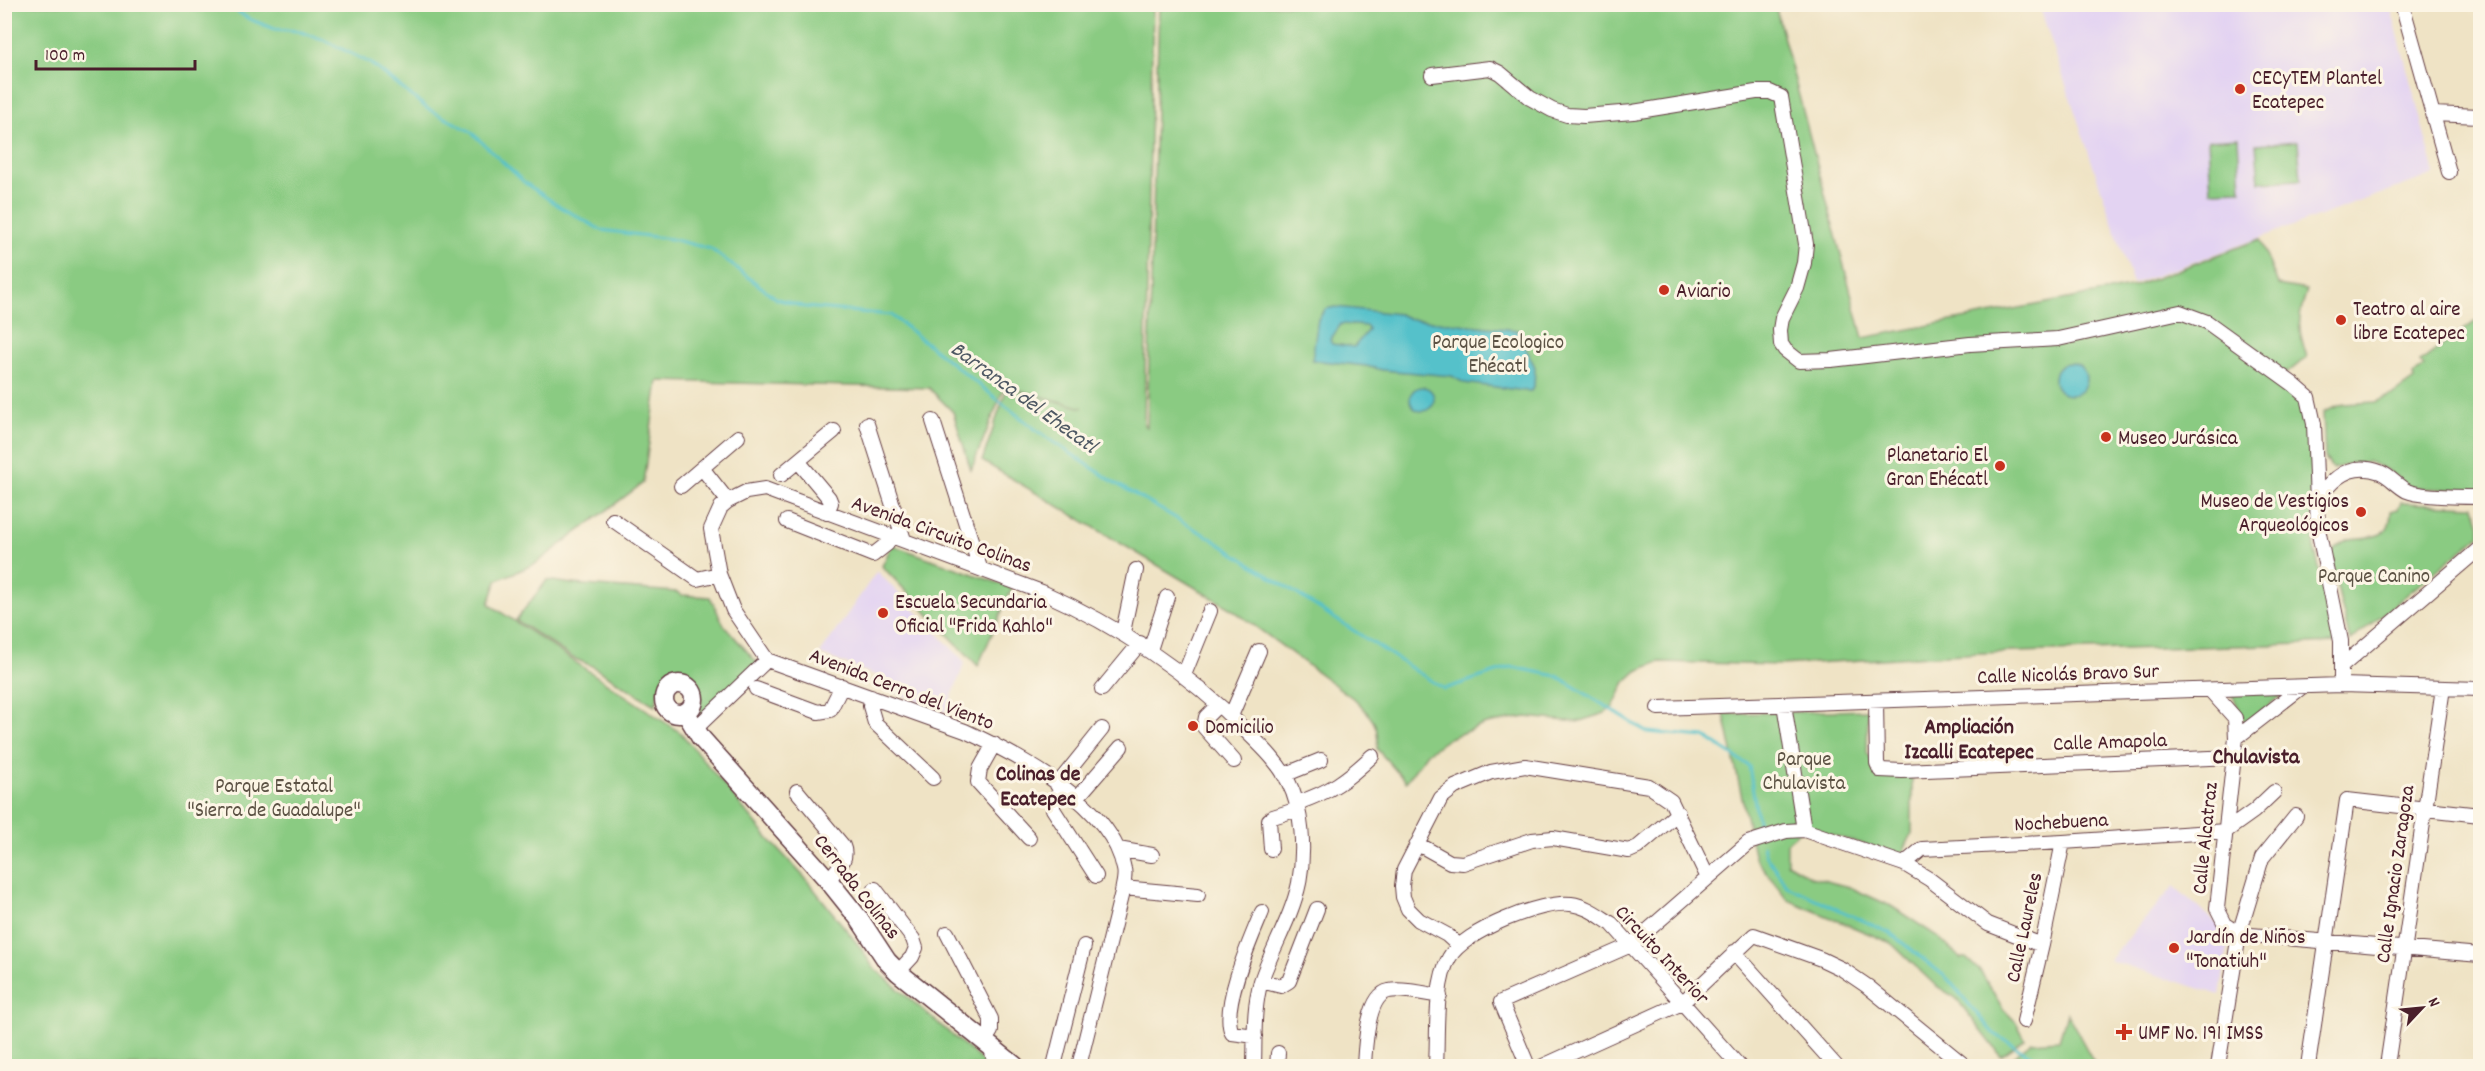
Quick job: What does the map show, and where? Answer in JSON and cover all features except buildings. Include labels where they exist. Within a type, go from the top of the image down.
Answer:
[{"type":"main road","name":"Cerrada Colinas","points":[[686,712],[696,729],[828,880],[860,920],[887,961],[1015,1066]]},
{"type":"street","points":[[2403,4],[2449,172]]},
{"type":"street","points":[[1432,75],[1490,68],[1500,73],[1530,98],[1567,115],[1633,112],[1756,92],[1781,97],[1806,244],[1804,263],[1781,324],[1781,344],[1789,355],[1799,361],[1970,344],[2058,339],[2180,312],[2207,322],[2308,397],[2314,424],[2322,558],[2341,641],[2341,685]]},
{"type":"street","points":[[2432,114],[2481,116]]},
{"type":"street","points":[[933,421],[980,568]]},
{"type":"street","points":[[867,424],[904,540]]},
{"type":"street","points":[[781,475],[834,431]]},
{"type":"street","points":[[681,486],[738,437]]},
{"type":"street","points":[[798,461],[829,498],[831,503],[826,513]]},
{"type":"street","points":[[2315,465],[2327,471],[2341,473],[2362,468],[2382,473],[2408,492],[2481,497]]},
{"type":"street","points":[[696,729],[767,660],[733,610],[719,574],[711,529],[721,507],[728,501],[702,468]]},
{"type":"street","points":[[2317,502],[2326,487],[2341,473]]},
{"type":"street","name":"Avenida Circuito Colinas","points":[[728,501],[746,492],[765,489],[980,568],[1064,602],[1145,646],[1184,675],[1231,716],[1275,761],[1298,806],[1301,852],[1299,884],[1261,981],[1256,1011],[1254,1066]]},
{"type":"street","points":[[613,520],[697,579],[719,574]]},
{"type":"street","points":[[787,521],[873,555],[887,544],[890,535]]},
{"type":"street","points":[[2342,666],[2481,548]]},
{"type":"street","points":[[1123,633],[1136,570]]},
{"type":"street","points":[[1102,690],[1145,646],[1167,597]]},
{"type":"street","points":[[1184,675],[1210,611]]},
{"type":"street","points":[[1231,716],[1259,651]]},
{"type":"street","name":"Avenida Cerro del Viento","points":[[767,660],[965,731],[994,744],[1060,786],[1103,825],[1118,849],[1125,871],[1123,888],[1078,1066]]},
{"type":"street","name":"Calle Nicolás Bravo Sur","points":[[1658,708],[2341,685],[2481,689]]},
{"type":"street","points":[[756,689],[818,712],[830,710],[842,686]]},
{"type":"street","points":[[2236,738],[2302,687]]},
{"type":"street","name":"Calle Ignacio Zaragoza","points":[[2387,1066],[2443,688]]},
{"type":"street","name":"Calle Alcatraz","points":[[2210,690],[2235,718],[2236,738],[2217,908],[2225,924],[2239,934]]},
{"type":"street","points":[[871,697],[870,706],[875,723],[933,778]]},
{"type":"street","name":"Calle Amapola","points":[[1876,700],[1877,763],[1880,770],[1902,771],[2234,757]]},
{"type":"street","points":[[1784,704],[1804,830]]},
{"type":"street","points":[[1218,705],[1206,717],[1204,727],[1234,761]]},
{"type":"street","points":[[1096,876],[1053,809],[1053,802],[1060,786],[1102,729]]},
{"type":"street","points":[[994,744],[980,769],[978,782],[1029,838]]},
{"type":"street","points":[[1076,799],[1121,747]]},
{"type":"street","points":[[1271,849],[1269,820],[1326,793],[1349,778],[1372,756]]},
{"type":"street","points":[[1284,775],[1321,760]]},
{"type":"street","points":[[1459,946],[1447,935],[1419,920],[1408,909],[1403,897],[1404,870],[1441,798],[1455,787],[1491,772],[1525,766],[1649,786],[1671,801],[1708,878]]},
{"type":"street","points":[[797,791],[846,853],[845,860],[828,880]]},
{"type":"street","points":[[2226,831],[2254,811],[2274,792]]},
{"type":"street","points":[[2308,1066],[2347,800],[2481,815]]},
{"type":"street","points":[[1418,844],[1450,862],[1463,863],[1532,840],[1542,839],[1584,842],[1629,851],[1638,847],[1678,813]]},
{"type":"street","points":[[2218,1066],[2239,934],[2262,858],[2296,816]]},
{"type":"street","points":[[1528,1066],[1501,1002],[1631,945],[1748,843],[1773,833],[1804,830],[1904,864],[1929,879],[1988,924],[2042,945]]},
{"type":"street","name":"Nochebuena","points":[[1904,864],[1922,849],[2226,831]]},
{"type":"street","name":"Calle Laureles","points":[[2024,1021],[2063,842]]},
{"type":"street","points":[[1118,849],[1152,855]]},
{"type":"street","points":[[1123,888],[1198,895]]},
{"type":"street","points":[[875,889],[913,939],[916,948],[912,957],[898,972]]},
{"type":"street","name":"Circuito Interior","points":[[1436,1066],[1440,996],[1449,957],[1459,946],[1490,927],[1559,903],[1574,904],[1592,910],[1612,924],[1682,1003],[1732,1065]]},
{"type":"street","points":[[1261,981],[1281,986],[1289,981],[1317,909]]},
{"type":"street","points":[[1255,1036],[1232,1033],[1230,1018],[1238,974],[1262,912]]},
{"type":"street","points":[[947,933],[991,1019],[992,1031],[988,1042],[996,1066]]},
{"type":"street","points":[[2239,934],[2481,955]]},
{"type":"street","points":[[1543,1066],[1682,1003],[1754,935],[1842,969],[1867,986],[1965,1066]]},
{"type":"street","points":[[1054,1066],[1084,946]]},
{"type":"street","points":[[1734,952],[1836,1066]]},
{"type":"street","points":[[1364,1066],[1371,1012],[1380,995],[1390,990],[1440,996]]},
{"type":"shaded area","name":"CECyTEM Plantel Ecatepec","points":[[2039,5],[2390,5],[2435,174],[2133,284]]},
{"type":"shaded area","name":"Escuela Secundaria Oficial \"Frida Kahlo\"","points":[[877,571],[965,662],[946,712],[894,692],[896,683],[820,654]]},
{"type":"shaded area","name":"Jardín de Niños \"Tonatiuh\"","points":[[2174,886],[2230,935],[2220,995],[2109,960]]},
{"type":"green space","points":[[5,5],[1153,5],[1144,425],[1147,427],[1159,5],[1775,5],[1863,338],[2135,286],[2260,239],[2278,285],[2307,290],[2301,309],[2300,324],[2301,338],[2307,357],[2287,373],[2272,378],[2292,391],[2308,413],[2311,435],[2314,548],[2338,643],[1980,653],[1781,665],[1659,662],[1637,671],[1625,682],[1613,707],[1605,713],[1577,722],[1526,717],[1486,724],[1449,738],[1427,753],[1406,782],[1377,749],[1374,723],[1358,702],[1233,610],[982,461],[1007,388],[1083,408],[1005,386],[971,470],[953,412],[929,388],[658,381],[643,483],[535,564],[497,580],[489,604],[681,733],[768,838],[806,879],[873,967],[988,1066],[5,1066]]},
{"type":"green space","points":[[2238,138],[2241,190],[2211,191],[2208,140]]},
{"type":"green space","points":[[2298,141],[2301,180],[2259,182],[2256,144]]},
{"type":"green space","points":[[2479,319],[2480,490],[2410,488],[2387,470],[2369,462],[2353,463],[2332,469],[2325,457],[2323,412],[2344,404],[2375,402],[2390,396],[2414,379],[2413,375],[2424,367],[2420,362]]},
{"type":"green space","name":"Parque Canino","points":[[2401,503],[2474,506],[2480,525],[2480,535],[2350,641],[2329,553],[2349,539],[2371,537],[2383,533],[2390,521],[2391,511],[2398,509]]},
{"type":"green space","points":[[892,545],[1012,588],[978,666],[882,566]]},
{"type":"green space","points":[[547,580],[710,597],[724,625],[759,665],[699,716],[701,702],[697,685],[682,674],[670,678],[663,684],[656,706],[592,666],[573,658],[516,620]]},
{"type":"green space","points":[[2286,691],[2246,724],[2231,692]]},
{"type":"green space","name":"Parque Chulavista","points":[[1868,710],[1867,753],[1884,775],[1912,777],[1912,833],[1902,855],[1803,827],[1787,843],[1787,863],[1811,877],[1849,887],[1891,906],[1937,936],[1960,958],[1966,958],[1981,972],[2003,1009],[2016,1022],[2025,1039],[2001,1056],[1956,998],[1935,985],[1891,943],[1788,900],[1755,858],[1724,714]]},
{"type":"green space","points":[[2067,1013],[2096,1066],[2001,1066],[2032,1042],[2059,1040]]},
{"type":"water","points":[[1335,307],[1399,314],[1410,319],[1517,330],[1535,367],[1534,388],[1526,391],[1464,383],[1452,376],[1382,370],[1312,360],[1318,319],[1326,309]],"holes":[[[1341,324],[1367,326],[1368,330],[1354,347],[1332,344],[1330,340]]]},
{"type":"water","points":[[2070,363],[2081,368],[2086,379],[2081,390],[2070,395],[2059,390],[2054,379],[2059,368]]},
{"type":"water","points":[[1422,387],[1427,388],[1433,394],[1433,404],[1427,410],[1422,411],[1417,410],[1411,404],[1410,399],[1411,394],[1417,388]]},
{"type":"waterway","name":"Barranca del Ehecatl","points":[[226,4],[249,19],[275,29],[298,31],[324,40],[370,63],[428,109],[470,131],[525,183],[601,230],[671,239],[711,249],[777,299],[805,307],[891,315],[1040,433],[1115,483],[1212,539],[1444,689],[1512,667],[1557,676],[1647,732],[1705,737],[1749,766],[1759,828]]},
{"type":"waterway","name":"Barranca del Ehecatl","points":[[1763,846],[1765,854],[1787,886],[1890,933],[1947,978],[1993,1033],[2049,1066]]},
{"type":"place","name":"CECyTEM Plantel Ecatepec","points":[[2240,89]]},
{"type":"place","name":"Aviario","points":[[1664,290]]},
{"type":"place","name":"Teatro al aire libre Ecatepec","points":[[2341,320]]},
{"type":"place","name":"Museo Jurásica","points":[[2106,437]]},
{"type":"place","name":"Planetario El Gran Ehécatl","points":[[2000,466]]},
{"type":"place","name":"Museo de Vestigios Arqueológicos","points":[[2361,512]]},
{"type":"place","name":"Escuela Secundaria Oficial \"Frida Kahlo\"","points":[[883,613]]},
{"type":"place","name":"Domicilio","points":[[1193,726]]},
{"type":"place","name":"Jardín de Niños \"Tonatiuh\"","points":[[2174,948]]},
{"type":"place","name":"UMF No. 191 IMSS","points":[[2124,1032]]},
{"type":"district","name":"Ampliación Izcalli Ecatepec","points":[[1969,738]]},
{"type":"district","name":"Chulavista","points":[[2256,755]]},
{"type":"district","name":"Colinas de Ecatepec","points":[[1038,784]]},
{"type":"park label","name":"Parque Ecologico Ehécatl","points":[[1498,353]]},
{"type":"park label","name":"Parque Estatal \"Sierra de Guadalupe\"","points":[[274,797]]}]
